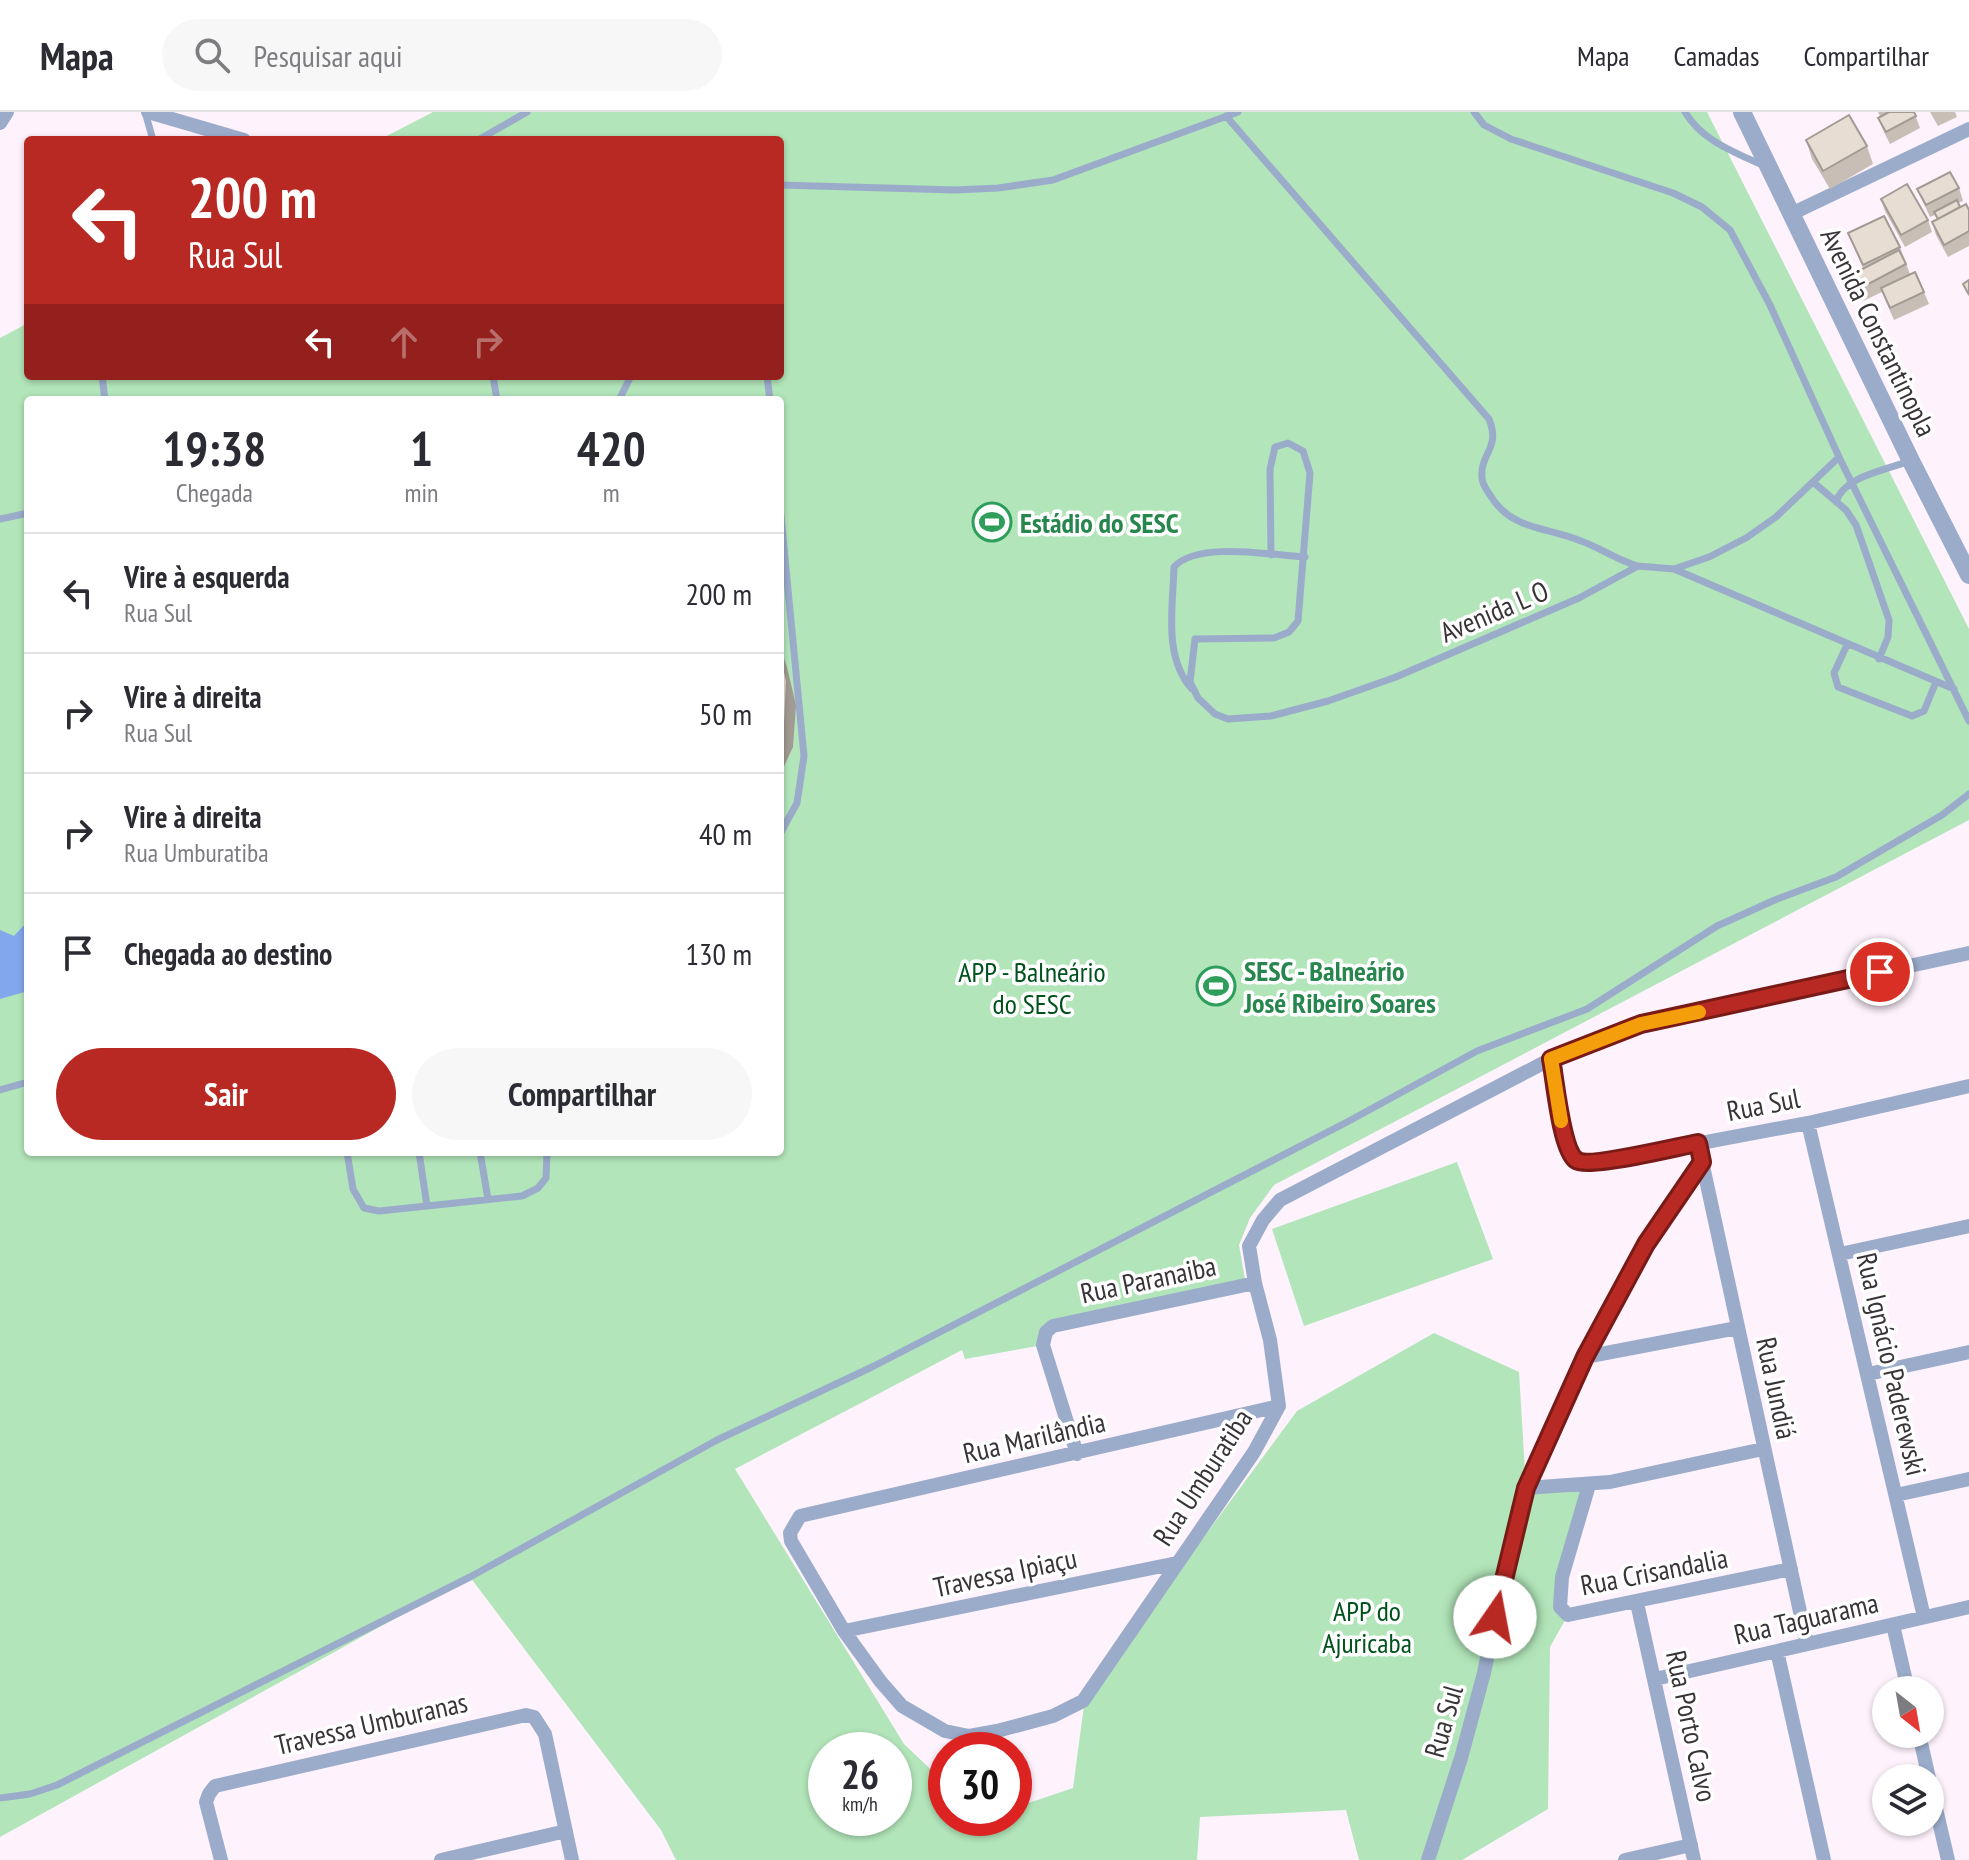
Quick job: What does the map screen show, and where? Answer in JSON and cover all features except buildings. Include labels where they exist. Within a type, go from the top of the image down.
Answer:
[{"type":"street","points":[[0,123],[7,112]]},
{"type":"street","points":[[146,112],[230,136]]},
{"type":"street","name":"Avenida Constantinopla","points":[[1742,112],[1969,575]]},
{"type":"street","points":[[1791,214],[1969,129]]},
{"type":"street","name":"Rua Umburatiba","points":[[800,1516],[790,1533],[791,1541],[844,1631],[902,1706],[945,1731],[969,1736],[1053,1716],[1083,1701],[1098,1682],[1254,1452],[1279,1406],[1270,1340],[1249,1246],[1263,1220],[1280,1200],[1551,1059],[1641,1024],[1969,953]]},
{"type":"street","name":"Rua Sul","points":[[1551,1059],[1561,1124],[1570,1152],[1580,1163],[1808,1123],[1969,1086]]},
{"type":"street","name":"Rua Ignácio Paderewski","points":[[1808,1123],[1924,1617]]},
{"type":"street","name":"Rua Jundiá","points":[[1698,1143],[1807,1644]]},
{"type":"street","name":"Rua Sul","points":[[1428,1860],[1484,1673],[1526,1488],[1585,1357],[1646,1244],[1702,1162]]},
{"type":"street","points":[[1840,1254],[1969,1226]]},
{"type":"street","name":"Rua Paranaiba","points":[[1077,1454],[1043,1345],[1042,1338],[1053,1326],[1255,1283]]},
{"type":"street","points":[[1585,1357],[1737,1328]]},
{"type":"street","points":[[1868,1374],[1969,1352]]},
{"type":"street","name":"Rua Marilândia","points":[[800,1516],[1279,1406]]},
{"type":"street","points":[[1526,1488],[1589,1485],[1763,1449]]},
{"type":"street","points":[[1896,1495],[1969,1479]]},
{"type":"street","name":"Rua Crisandalia","points":[[1589,1485],[1562,1577],[1560,1607],[1568,1615],[1791,1569]]},
{"type":"street","name":"Travessa Ipiaçu","points":[[844,1631],[1177,1563]]},
{"type":"street","name":"Rua Porto Calvo","points":[[1637,1603],[1694,1860]]},
{"type":"street","name":"Rua Taguarama","points":[[1655,1679],[1969,1607]]},
{"type":"street","points":[[1893,1625],[1905,1676]]},
{"type":"street","points":[[1777,1651],[1824,1860]]},
{"type":"street","name":"Travessa Umburanas","points":[[221,1860],[206,1802],[215,1786],[526,1715],[534,1717],[545,1734],[566,1831]]},
{"type":"street","points":[[441,1860],[566,1831],[572,1860]]},
{"type":"street","points":[[1943,1836],[1948,1860]]},
{"type":"street","points":[[1625,1860],[1691,1845]]},
{"type":"lane","points":[[146,112],[152,136]]},
{"type":"lane","points":[[485,136],[527,112]]},
{"type":"lane","points":[[784,185],[955,190],[1053,180],[1238,112]]},
{"type":"lane","points":[[1474,112],[1484,125],[1511,139],[1673,193],[1702,207],[1730,230],[1770,305],[1839,457],[1969,721]]},
{"type":"lane","points":[[1685,112],[1708,138],[1770,169]]},
{"type":"lane","points":[[1226,116],[1489,419],[1493,444],[1482,464],[1482,482],[1496,505],[1508,517],[1526,526],[1566,535],[1638,566],[1674,569],[1954,689]]},
{"type":"lane","points":[[1193,691],[1190,682],[1195,639],[1274,638],[1289,632],[1298,621],[1310,473],[1303,451],[1288,443],[1275,447],[1270,469],[1271,555]]},
{"type":"lane","points":[[1674,569],[1709,557],[1746,538],[1776,517],[1839,457]]},
{"type":"lane","points":[[1836,502],[1839,492],[1851,481],[1911,461]]},
{"type":"lane","points":[[1813,482],[1846,510],[1856,525],[1889,620],[1888,637],[1879,659]]},
{"type":"lane","points":[[0,519],[24,514]]},
{"type":"lane","points":[[784,548],[804,756],[797,803],[784,827]]},
{"type":"lane","points":[[1193,691],[1182,678],[1172,648],[1174,567],[1182,558],[1204,552],[1305,557]]},
{"type":"lane","name":"Avenida L O","points":[[1193,691],[1208,710],[1228,719],[1271,716],[1328,701],[1396,677],[1554,609],[1638,566]]},
{"type":"lane","points":[[1847,645],[1834,673],[1838,687],[1912,716],[1924,711],[1936,682]]},
{"type":"lane","points":[[0,1798],[30,1794],[57,1785],[470,1577],[717,1440],[872,1367],[1349,1121],[1477,1051],[1587,1009],[1717,926],[1836,877],[1942,815],[1969,794]]},
{"type":"lane","points":[[0,1090],[24,1083]]},
{"type":"lane","points":[[348,1156],[353,1189],[364,1208],[379,1211],[522,1196],[538,1188],[546,1178],[547,1156]]},
{"type":"lane","points":[[420,1156],[427,1206]]},
{"type":"lane","points":[[481,1156],[488,1199]]},
{"type":"green space","name":"SESC - Balneário José Ribeiro Soares","points":[[433,112],[1707,112],[1969,629],[1969,820],[1274,1185],[1250,1218],[1239,1245],[1246,1285],[1053,1326],[1043,1345],[965,1359],[962,1350],[735,1469],[897,1732],[808,1732],[808,1836],[912,1836],[912,1752],[928,1767],[928,1836],[1032,1836],[1032,1802],[1073,1788],[1085,1698],[1297,1411],[1434,1333],[1519,1372],[1526,1488],[1589,1485],[1562,1577],[1568,1615],[1550,1647],[1548,1809],[1462,1860],[1359,1860],[1346,1810],[1200,1817],[1197,1860],[676,1860],[661,1830],[470,1577],[0,1837],[0,338],[24,325],[24,380],[784,380],[784,136],[387,136]]},
{"type":"green space","points":[[1457,1162],[1493,1259],[1304,1326],[1272,1229]]},
{"type":"water","points":[[24,925],[24,992],[0,999],[0,930],[14,936]]},
{"type":"slow traffic","points":[[1561,1121],[1551,1059],[1641,1024],[1699,1012]]},
{"type":"place","name":"Estádio do SESC","points":[[992,522]]},
{"type":"place","name":"SESC - Balneário José Ribeiro Soares","points":[[1216,986]]},
{"type":"route","points":[[1495,1617],[1526,1488],[1585,1357],[1646,1244],[1702,1162],[1698,1143],[1590,1163],[1580,1163],[1574,1159],[1561,1124],[1551,1059],[1641,1024],[1880,972]]},
{"type":"park label","name":"APP - Balneário do SESC","points":[[1032,987]]},
{"type":"park label","name":"APP do Ajuricaba","points":[[1367,1626]]}]
